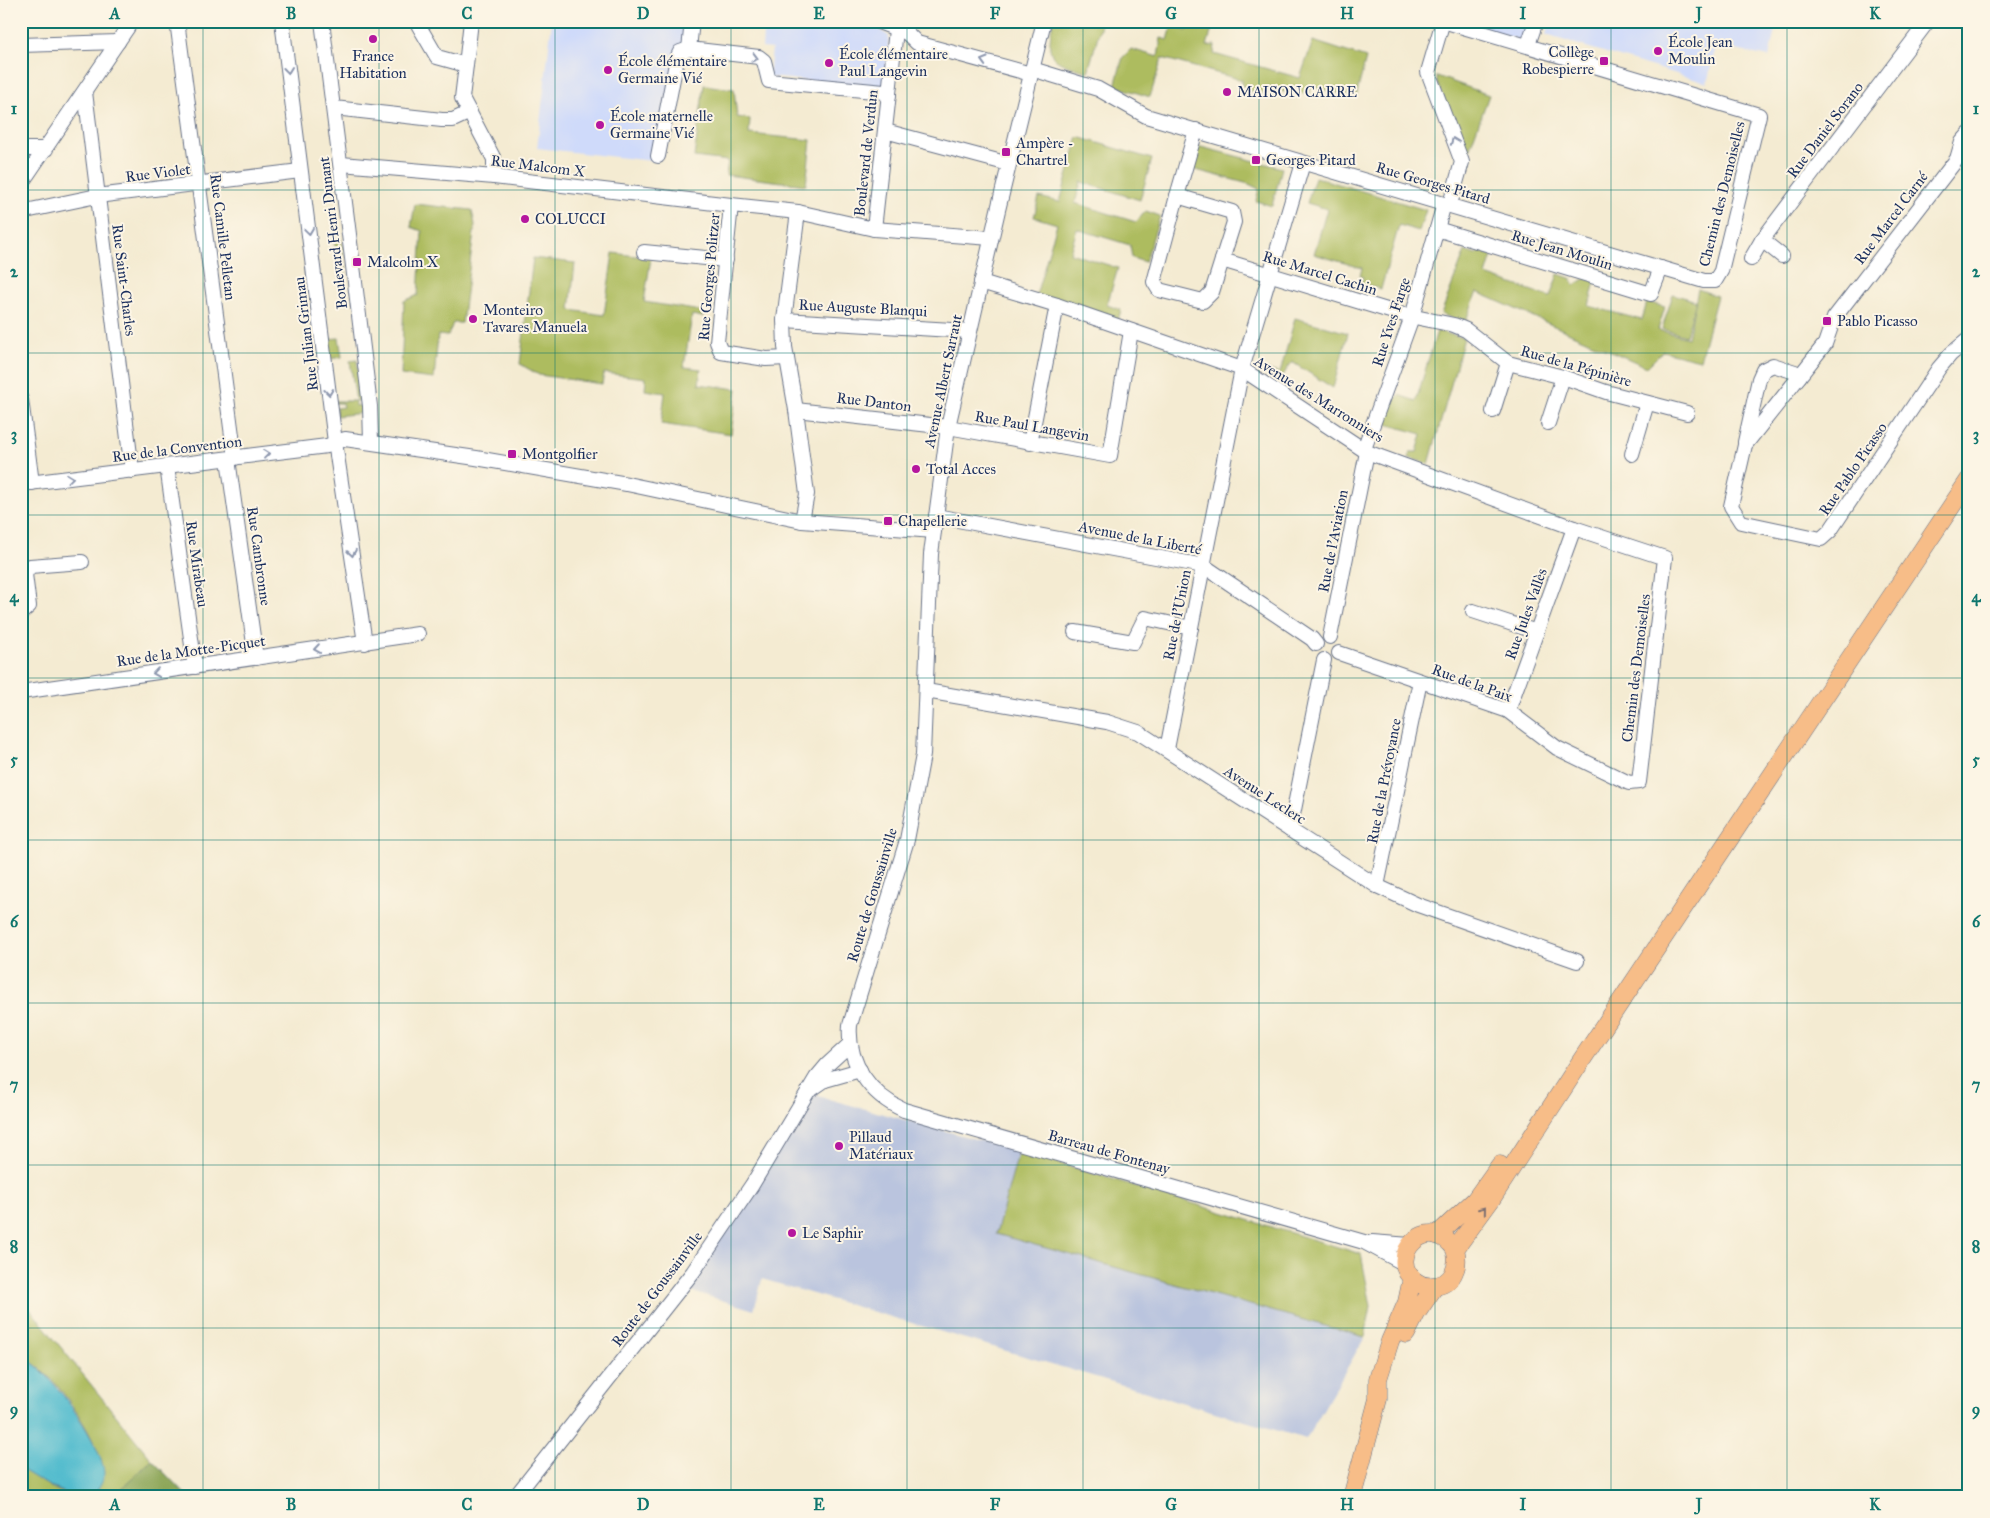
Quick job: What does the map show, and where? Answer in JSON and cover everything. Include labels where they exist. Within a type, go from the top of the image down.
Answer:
[{"type":"main road","points":[[1455,1249],[1490,1201],[1583,1058],[1969,480]]},
{"type":"main road","points":[[1438,1235],[1474,1200],[1503,1159],[1583,1058]]},
{"type":"main road","points":[[1378,1399],[1378,1379],[1390,1341],[1408,1302],[1406,1254],[1410,1245],[1422,1236],[1438,1235],[1448,1240],[1455,1249],[1456,1269],[1448,1281],[1435,1286],[1422,1285],[1408,1271]]},
{"type":"main road","points":[[1352,1497],[1378,1399],[1416,1314],[1435,1286]]},
{"type":"street","points":[[21,184],[132,21]]},
{"type":"street","name":"Rue Camille Pelletan","points":[[177,21],[200,185],[232,458]]},
{"type":"street","name":"Rue Julian Grimau","points":[[282,21],[335,442],[365,643]]},
{"type":"street","name":"Boulevard Henri Dunant","points":[[322,21],[370,406],[371,442]]},
{"type":"street","points":[[416,21],[437,58],[466,65]]},
{"type":"street","points":[[471,21],[462,98],[494,159],[494,177]]},
{"type":"street","points":[[690,48],[692,21]]},
{"type":"street","name":"Rue Georges Pitard","points":[[876,21],[897,25],[917,42],[1098,89],[1139,113],[1704,281],[1716,281]]},
{"type":"street","name":"Avenue Albert Sarraut","points":[[923,755],[931,554],[948,427],[991,238],[1044,21]]},
{"type":"street","points":[[1443,21],[1528,45],[1536,21]]},
{"type":"street","name":"Rue Yves Farge","points":[[1366,450],[1412,317],[1437,229],[1462,162],[1428,72],[1443,21]]},
{"type":"street","name":"Rue Daniel Sorano","points":[[1751,259],[1762,240],[1928,21]]},
{"type":"street","name":"Boulevard de Verdun","points":[[874,229],[897,25]]},
{"type":"street","points":[[21,45],[118,42]]},
{"type":"street","name":"Chemin des Demoiselles","points":[[1528,45],[1758,115],[1721,271],[1716,281]]},
{"type":"street","points":[[658,156],[677,58],[680,52],[690,48],[759,58],[764,61],[769,81],[884,92],[889,95]]},
{"type":"street","name":"Rue Saint-Charles","points":[[85,92],[132,471]]},
{"type":"street","points":[[334,108],[442,120],[453,120],[470,112]]},
{"type":"street","points":[[1177,196],[1232,212],[1234,222],[1212,292],[1203,301],[1159,290],[1154,282],[1177,196],[1196,130]]},
{"type":"street","points":[[885,132],[1009,164]]},
{"type":"street","name":"Rue Marcel Carné","points":[[1834,318],[1957,159],[1962,142],[1969,134]]},
{"type":"street","points":[[21,149],[46,148]]},
{"type":"street","name":"Rue de l'Union","points":[[1167,749],[1242,369],[1302,163]]},
{"type":"street","name":"Rue Malcom X","points":[[340,164],[494,177],[731,205]]},
{"type":"street","name":"Rue Violet","points":[[21,212],[97,196],[200,185],[300,171]]},
{"type":"street","name":"Rue Georges Politzer","points":[[786,358],[766,358],[720,352],[717,342],[731,205],[798,212],[874,229],[991,238]]},
{"type":"street","points":[[798,212],[784,320],[786,358],[796,410],[807,494],[802,521]]},
{"type":"street","name":"Rue Jean Moulin","points":[[1437,229],[1651,294],[1661,268]]},
{"type":"street","points":[[1762,240],[1782,256]]},
{"type":"street","points":[[644,252],[726,260]]},
{"type":"street","name":"Rue Marcel Cachin","points":[[1222,260],[1412,317],[1454,325],[1466,330]]},
{"type":"street","name":"Avenue des Marronniers","points":[[981,282],[1057,305],[1242,369],[1366,450],[1574,528],[1665,558]]},
{"type":"street","points":[[1030,443],[1057,305]]},
{"type":"street","name":"Rue Pablo Picasso","points":[[1745,445],[1825,344],[1834,318]]},
{"type":"street","name":"Rue Auguste Blanqui","points":[[784,320],[970,331]]},
{"type":"street","name":"Rue de la Pépinière","points":[[1466,330],[1508,364],[1563,377],[1606,392],[1687,414]]},
{"type":"street","name":"Rue Paul Langevin","points":[[948,427],[1110,456],[1131,331]]},
{"type":"street","name":"Rue Pablo Picasso","points":[[1799,377],[1795,372],[1773,365],[1763,370],[1759,378],[1731,506],[1734,514],[1741,522],[1821,539],[1830,531],[1951,354],[1969,339]]},
{"type":"street","points":[[1493,412],[1508,364]]},
{"type":"street","points":[[1548,423],[1563,377]]},
{"type":"street","points":[[21,399],[26,483]]},
{"type":"street","points":[[1632,454],[1647,403]]},
{"type":"street","name":"Rue Danton","points":[[796,410],[948,427]]},
{"type":"street","name":"Rue de la Convention","points":[[26,483],[327,446],[344,439],[627,484],[802,521],[934,531]]},
{"type":"street","name":"Rue de l'Aviation","points":[[1330,637],[1366,450]]},
{"type":"street","name":"Rue Cambronne","points":[[232,458],[256,658]]},
{"type":"street","name":"Rue Mirabeau","points":[[167,466],[195,667]]},
{"type":"street","name":"Avenue de la Liberté","points":[[936,516],[1204,566],[1312,639],[1316,644]]},
{"type":"street","name":"Rue Jules Vallès","points":[[1508,711],[1574,528]]},
{"type":"street","name":"Chemin des Demoiselles","points":[[1640,782],[1665,558]]},
{"type":"street","points":[[21,613],[29,606],[25,574],[30,566],[82,562]]},
{"type":"street","points":[[1473,611],[1537,632]]},
{"type":"street","points":[[1074,632],[1133,642],[1145,618],[1191,628]]},
{"type":"street","name":"Rue de la Motte-Picquet","points":[[21,692],[418,634]]},
{"type":"street","points":[[1323,637],[1330,637],[1339,645],[1339,653],[1334,658],[1324,660],[1316,652],[1316,644],[1323,637]]},
{"type":"street","name":"Rue de la Paix","points":[[1339,653],[1508,711],[1557,748],[1629,783],[1640,782]]},
{"type":"street","points":[[1290,830],[1324,660]]},
{"type":"street","name":"Rue de la Prévoyance","points":[[1377,886],[1420,681]]},
{"type":"street","name":"Avenue Leclerc","points":[[926,691],[1108,722],[1138,732],[1377,886],[1418,905],[1577,961]]},
{"type":"street","name":"Route de Goussainville","points":[[860,1070],[850,1044],[853,1013],[892,896],[907,840],[923,755]]},
{"type":"street","name":"Route de Goussainville","points":[[516,1497],[693,1272],[752,1185],[821,1071],[850,1044]]},
{"type":"street","points":[[809,1090],[825,1080],[860,1070]]},
{"type":"street","name":"Barreau de Fontenay","points":[[860,1070],[876,1093],[891,1104],[921,1116],[1364,1242],[1410,1245]]},
{"type":"street","name":"Barreau de Fontenay","points":[[1364,1242],[1408,1271]]},
{"type":"shaded area","points":[[552,21],[687,21],[684,45],[665,102],[652,161],[537,148]]},
{"type":"shaded area","name":"École élémentaire Paul Langevin","points":[[764,21],[865,21],[889,36],[884,88],[769,77],[772,49],[762,48]]},
{"type":"shaded area","points":[[1456,21],[1529,21],[1523,41]]},
{"type":"shaded area","name":"École Jean Moulin","points":[[1550,21],[1777,21],[1769,57],[1716,46],[1707,83],[1546,35]]},
{"type":"shaded area","points":[[809,1090],[821,1097],[1019,1151],[997,1234],[1365,1337],[1306,1439],[762,1279],[754,1310],[681,1288]]},
{"type":"green space","points":[[1053,21],[1102,21],[1088,72],[1059,62],[1054,57],[1050,44]]},
{"type":"green space","points":[[1191,21],[1214,21],[1207,46],[1215,45],[1214,54],[1300,78],[1313,41],[1366,58],[1356,97],[1311,87],[1310,93],[1293,94],[1268,87],[1259,95],[1242,86],[1242,80],[1162,58],[1150,97],[1115,86],[1123,57],[1131,49],[1158,57],[1161,38],[1168,40],[1172,26],[1187,31]]},
{"type":"green space","points":[[1437,76],[1489,95],[1467,156],[1437,82]]},
{"type":"green space","points":[[704,85],[734,89],[737,117],[750,119],[749,134],[811,140],[806,185],[726,175],[728,161],[694,157]]},
{"type":"green space","points":[[1078,137],[1152,159],[1140,200],[1081,182],[1075,203],[1136,222],[1146,211],[1160,216],[1145,262],[1132,258],[1130,245],[1077,229],[1070,253],[1118,268],[1107,305],[1121,310],[1118,320],[1036,295],[1057,224],[1034,217],[1039,197],[1060,202]]},
{"type":"green space","points":[[1197,146],[1282,168],[1272,206],[1256,201],[1259,189],[1249,184],[1192,169]]},
{"type":"green space","points":[[1315,177],[1426,210],[1419,231],[1399,225],[1381,289],[1361,283],[1363,277],[1360,276],[1362,268],[1314,254],[1327,209],[1307,203]]},
{"type":"green space","points":[[415,204],[472,210],[475,225],[462,323],[453,323],[448,336],[438,335],[434,379],[401,375],[404,301],[418,295],[422,231],[411,227]]},
{"type":"green space","points":[[334,239],[341,239],[346,275],[339,276],[340,266],[338,266]]},
{"type":"green space","points":[[1465,251],[1476,255],[1479,251],[1492,256],[1486,275],[1550,297],[1558,274],[1570,278],[1575,285],[1586,278],[1595,281],[1589,306],[1642,320],[1647,302],[1665,307],[1658,330],[1688,338],[1698,289],[1717,296],[1700,360],[1663,351],[1647,367],[1477,292],[1465,323],[1441,314]]},
{"type":"green space","points":[[613,253],[651,258],[644,302],[701,311],[703,317],[692,315],[684,367],[701,369],[699,384],[737,389],[731,434],[661,424],[665,393],[645,390],[646,378],[604,373],[602,384],[539,375],[520,364],[533,258],[575,263],[570,310],[604,315]]},
{"type":"green space","points":[[1673,294],[1696,301],[1686,336],[1662,329]]},
{"type":"green space","points":[[1295,318],[1348,333],[1333,388],[1292,362],[1279,381],[1259,368],[1280,373]]},
{"type":"green space","points":[[1437,331],[1464,338],[1429,464],[1409,458],[1410,452],[1417,452],[1422,434],[1382,423],[1380,419],[1383,411],[1399,395],[1416,401]]},
{"type":"green space","points":[[339,338],[342,357],[330,359],[327,339]]},
{"type":"green space","points":[[357,360],[362,400],[356,401],[350,361]]},
{"type":"green space","points":[[335,401],[355,401],[355,406],[362,405],[363,413],[337,416],[336,408],[343,407],[342,403],[335,403]]},
{"type":"green space","points":[[1966,986],[1969,987],[1969,1089],[1964,1089]]},
{"type":"green space","points":[[1019,1151],[1361,1254],[1371,1306],[1365,1337],[996,1234]]},
{"type":"green space","points":[[21,1298],[152,1460],[113,1497],[92,1497],[100,1480],[101,1465],[90,1435],[73,1406],[41,1369],[31,1362],[21,1366]]},
{"type":"green space","points":[[152,1460],[188,1497],[113,1497]]},
{"type":"green space","points":[[21,1469],[54,1489],[74,1497],[39,1497],[21,1489]]},
{"type":"water","points":[[31,1362],[52,1381],[64,1396],[96,1447],[102,1462],[104,1476],[102,1483],[92,1497],[63,1492],[21,1469],[21,1366]]},
{"type":"place","name":"France Habitation","points":[[373,39]]},
{"type":"place","name":"École Jean Moulin","points":[[1658,51]]},
{"type":"place","name":"Collège Robespierre","points":[[1604,61]]},
{"type":"place","name":"École élémentaire Paul Langevin","points":[[829,63]]},
{"type":"place","name":"École élémentaire Germaine Vié","points":[[608,70]]},
{"type":"place","name":"MAISON CARRE","points":[[1227,92]]},
{"type":"place","name":"École maternelle Germaine Vié","points":[[600,125]]},
{"type":"place","name":"Ampère - Chartrel","points":[[1006,152]]},
{"type":"place","name":"Georges Pitard","points":[[1256,160]]},
{"type":"place","name":"COLUCCI","points":[[525,219]]},
{"type":"place","name":"Malcolm X","points":[[357,262]]},
{"type":"place","name":"Monteiro Tavares Manuela","points":[[473,319]]},
{"type":"place","name":"Pablo Picasso","points":[[1827,321]]},
{"type":"place","name":"Montgolfier","points":[[512,454]]},
{"type":"place","name":"Total Acces","points":[[916,469]]},
{"type":"place","name":"Chapellerie","points":[[888,521]]},
{"type":"place","name":"Pillaud Matériaux","points":[[839,1146]]},
{"type":"place","name":"Le Saphir","points":[[792,1233]]}]
